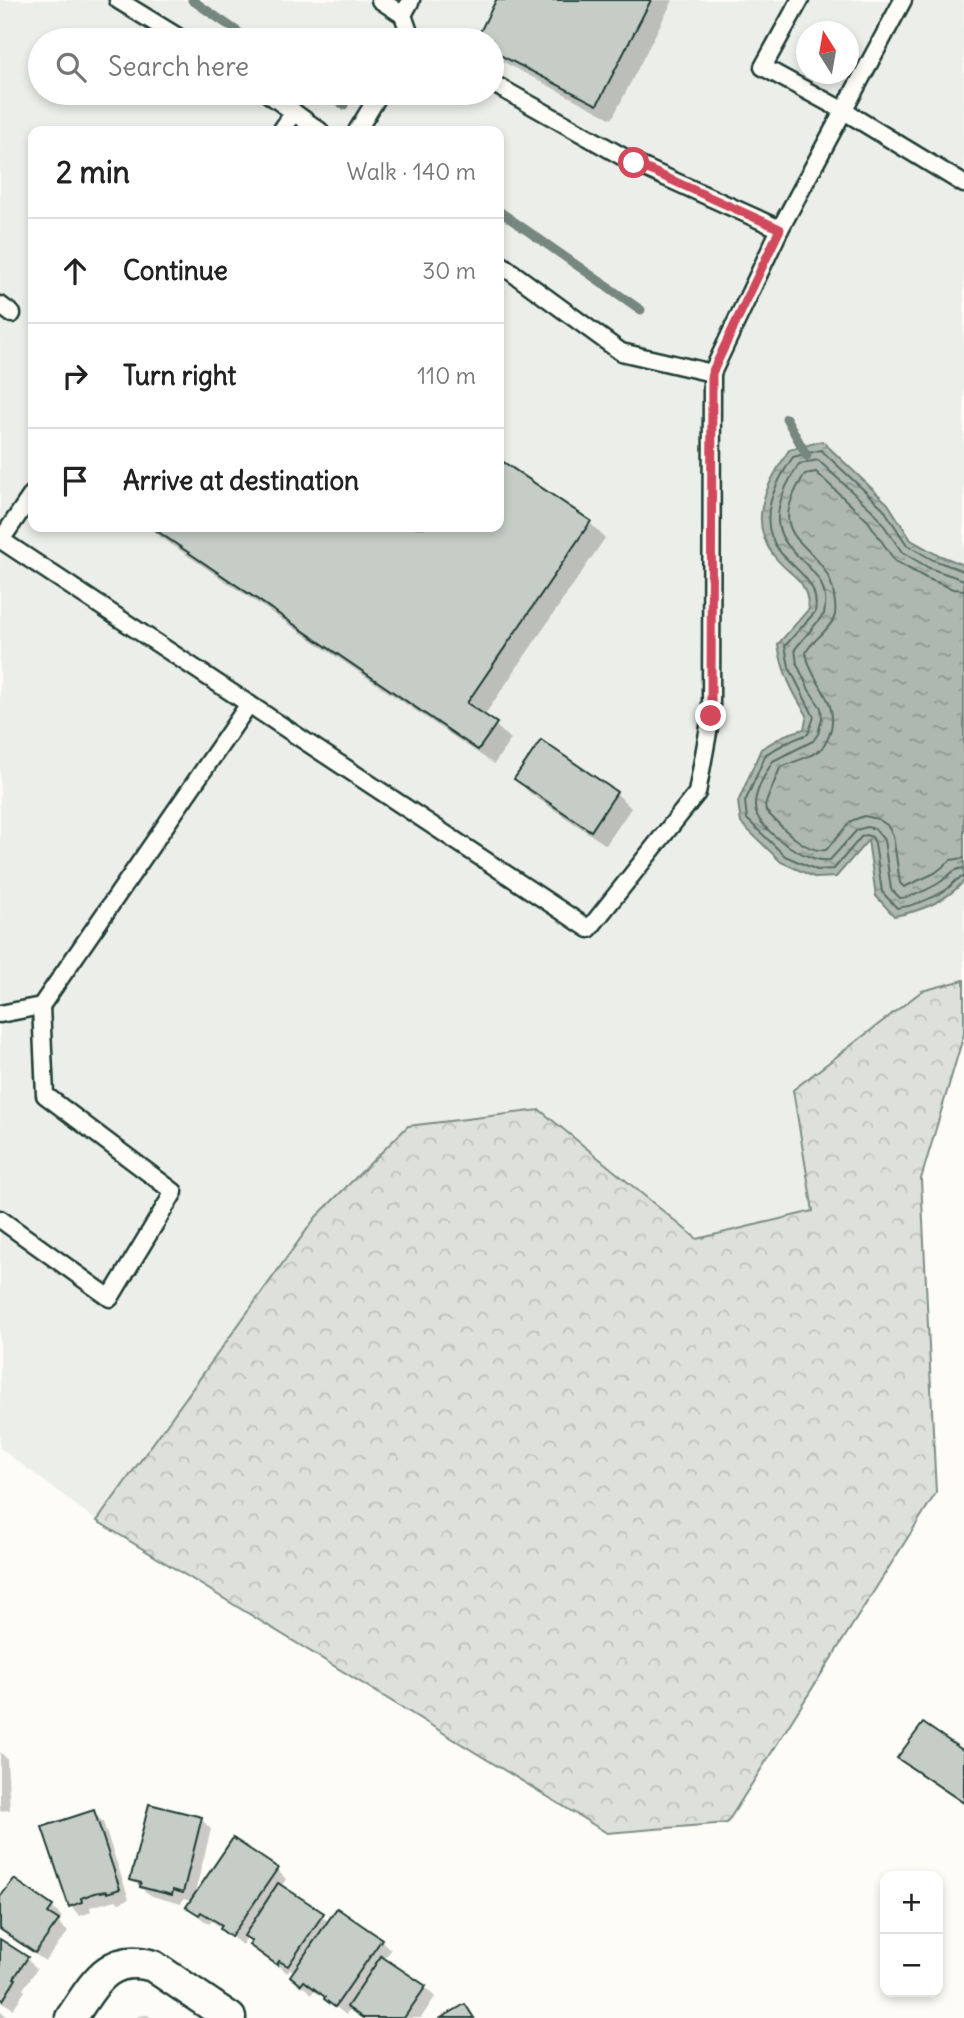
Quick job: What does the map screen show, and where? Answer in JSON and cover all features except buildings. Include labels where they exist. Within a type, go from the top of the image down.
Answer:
[{"type":"street","points":[[71,2018],[99,1977],[112,1967],[125,1962],[141,1962],[153,1966],[230,2018]]},
{"type":"lane","points":[[118,0],[164,28]]},
{"type":"lane","points":[[380,0],[407,7],[410,28]]},
{"type":"lane","points":[[800,0],[763,67],[844,111],[964,184]]},
{"type":"lane","points":[[28,500],[1,541],[589,929],[697,793],[711,716],[712,373],[780,229],[903,0]]},
{"type":"lane","points":[[504,90],[634,163],[780,229]]},
{"type":"lane","points":[[284,105],[313,126]]},
{"type":"lane","points":[[360,126],[373,105]]},
{"type":"lane","points":[[284,126],[294,112]]},
{"type":"lane","points":[[504,266],[621,352],[712,373]]},
{"type":"lane","points":[[0,1219],[110,1298],[174,1192],[45,1096],[41,1006],[249,704]]},
{"type":"lane","points":[[0,1014],[41,1006]]},
{"type":"shaded area","points":[[0,0],[964,0],[964,980],[922,991],[793,1090],[813,1211],[697,1240],[540,1110],[316,1217],[97,1521],[0,1448]]},
{"type":"green space","points":[[964,980],[964,1034],[921,1179],[936,1493],[727,1823],[607,1833],[97,1521],[316,1217],[408,1126],[540,1110],[697,1239],[813,1211],[793,1090],[922,991]]},
{"type":"water","points":[[822,441],[888,504],[911,540],[964,565],[964,881],[949,895],[932,904],[894,916],[876,896],[868,840],[836,877],[816,878],[781,862],[741,823],[738,802],[761,749],[785,735],[804,729],[807,715],[788,681],[778,644],[809,609],[807,598],[801,583],[774,556],[766,542],[761,515],[763,502],[774,475],[789,450]]},
{"type":"waterway","points":[[192,0],[233,28]]},
{"type":"waterway","points":[[504,214],[641,310]]},
{"type":"waterway","points":[[786,418],[807,456]]},
{"type":"route","points":[[634,163],[780,229],[712,373],[711,716]]}]
